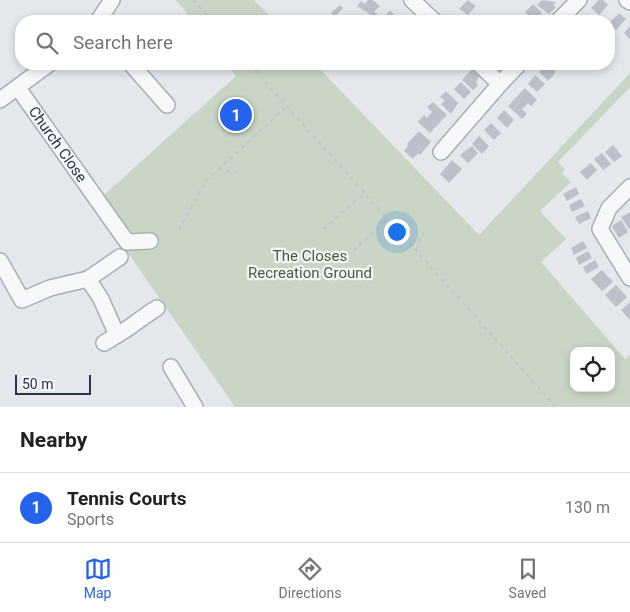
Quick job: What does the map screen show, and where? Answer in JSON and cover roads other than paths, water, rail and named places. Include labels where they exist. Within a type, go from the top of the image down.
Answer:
[{"type":"street","points":[[102,15],[112,0]]},
{"type":"street","points":[[412,0],[428,15]]},
{"type":"street","points":[[564,15],[579,0]]},
{"type":"street","points":[[0,100],[41,70]]},
{"type":"street","points":[[136,70],[167,105]]},
{"type":"street","points":[[485,70],[500,84]]},
{"type":"street","points":[[441,152],[513,70]]},
{"type":"street","name":"Church Close","points":[[18,88],[127,242],[150,241]]},
{"type":"street","points":[[630,187],[609,208],[600,229],[630,278]]},
{"type":"street","points":[[0,261],[22,300],[50,288],[88,279],[120,257]]},
{"type":"street","points":[[88,279],[101,299],[117,335]]},
{"type":"street","points":[[104,343],[133,327],[135,322],[156,308]]},
{"type":"street","points":[[171,367],[195,407]]},
{"type":"place","name":"Tennis Courts","points":[[236,115]]},
{"type":"park label","name":"The Closes Recreation Ground","points":[[310,264]]}]
